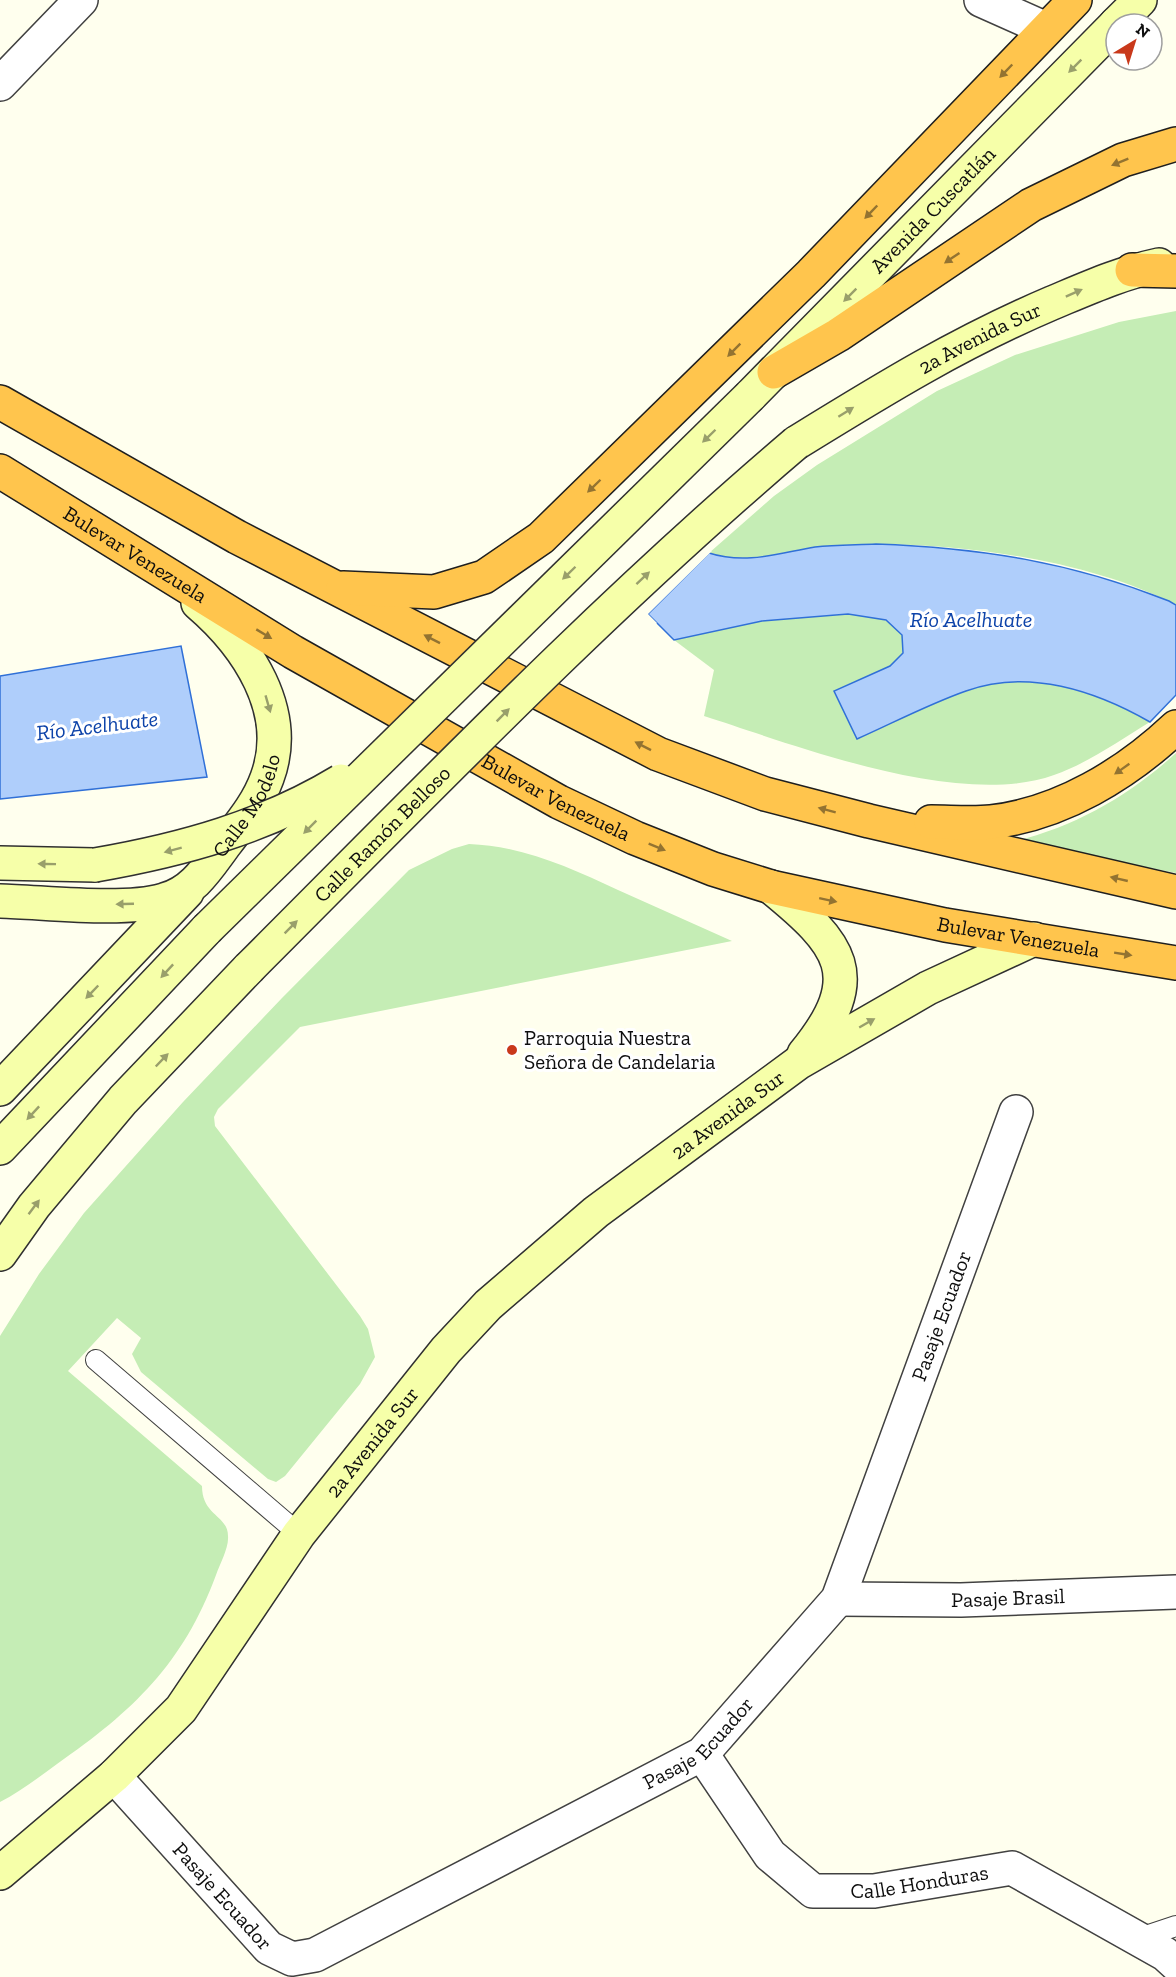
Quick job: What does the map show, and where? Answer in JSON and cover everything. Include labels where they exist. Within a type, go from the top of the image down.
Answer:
[{"type":"highway","points":[[332,588],[434,592],[484,577],[541,538],[811,274],[1075,0]]},
{"type":"highway","points":[[774,372],[838,335],[1031,205],[1123,160],[1176,144]]},
{"type":"highway","points":[[1132,270],[1176,271]]},
{"type":"highway","points":[[0,402],[237,537],[332,588],[658,754],[765,794],[869,821],[1176,892]]},
{"type":"highway","name":"Bulevar Venezuela","points":[[0,471],[293,652],[559,802],[635,838],[713,869],[771,887],[945,925],[1176,963]]},
{"type":"highway","points":[[869,821],[991,822],[1041,810],[1076,798],[1107,780],[1172,730]]},
{"type":"main road","name":"Avenida Cuscatlán","points":[[1128,12],[1140,0]]},
{"type":"main road","name":"Avenida Cuscatlán","points":[[379,758],[750,396],[1104,36]]},
{"type":"main road","name":"2a Avenida Sur","points":[[796,443],[896,380],[949,350],[1003,324],[1132,270],[1176,261]]},
{"type":"main road","name":"Calle Ramón Belloso","points":[[0,1254],[34,1206],[123,1100],[249,968],[582,635],[690,534],[796,443]]},
{"type":"main road","name":"Calle Modelo","points":[[0,901],[143,904],[164,900],[190,889],[253,808],[271,766],[274,737],[270,711],[261,681],[232,634],[152,566]]},
{"type":"main road","points":[[0,862],[95,865],[155,855],[214,839],[290,808],[326,790],[379,758]]},
{"type":"main road","points":[[0,1148],[207,928],[379,758]]},
{"type":"main road","name":"2a Avenida Sur","points":[[771,887],[811,920],[832,947],[841,973],[838,1002],[824,1030],[798,1063]]},
{"type":"main road","points":[[0,1089],[190,889]]},
{"type":"main road","name":"2a Avenida Sur","points":[[0,1873],[114,1776],[155,1737],[197,1688],[299,1534],[446,1350],[489,1305],[596,1212],[798,1063],[928,988],[1034,939]]},
{"type":"main road","points":[[0,1857],[34,1842]]},
{"type":"street","points":[[0,84],[81,0]]},
{"type":"street","points":[[981,0],[1046,29]]},
{"type":"street","name":"Pasaje Ecuador","points":[[114,1776],[269,1948],[292,1959],[315,1955],[702,1755],[838,1599],[1016,1112]]},
{"type":"street","name":"Pasaje Brasil","points":[[838,1599],[961,1600],[1176,1592]]},
{"type":"street","name":"Calle Honduras","points":[[702,1755],[770,1855],[813,1891],[874,1891],[1012,1868],[1137,1939],[1176,1964]]},
{"type":"lane","points":[[96,1360],[299,1534]]},
{"type":"lane","points":[[1137,1939],[1176,1926]]},
{"type":"green space","points":[[1176,311],[1176,605],[1141,589],[1060,564],[972,550],[887,544],[848,545],[743,558],[709,553],[774,496],[817,465],[937,391],[1015,355],[1119,322]]},
{"type":"green space","points":[[848,614],[875,617],[892,623],[902,635],[904,644],[901,655],[893,664],[872,676],[834,692],[857,738],[966,691],[989,684],[1013,682],[1061,686],[1107,701],[1150,722],[1091,758],[1054,775],[1016,783],[972,784],[926,779],[879,770],[785,743],[704,716],[714,670],[674,640],[762,621]]},
{"type":"green space","points":[[1176,753],[1176,873],[1015,841],[1059,827],[1101,807],[1140,783]]},
{"type":"green space","points":[[469,844],[508,849],[546,860],[732,941],[300,1027],[218,1109],[214,1117],[215,1126],[360,1316],[368,1329],[375,1357],[360,1384],[285,1476],[276,1482],[268,1479],[141,1372],[132,1354],[141,1338],[117,1318],[68,1371],[202,1486],[206,1504],[227,1529],[228,1541],[203,1606],[188,1635],[153,1683],[109,1725],[15,1794],[0,1802],[0,1336],[39,1274],[84,1213],[183,1102],[282,998],[409,870],[452,849]]},
{"type":"water","name":"Río Acelhuate","points":[[876,544],[953,549],[1026,559],[1097,576],[1169,601],[1176,605],[1176,695],[1150,722],[1107,701],[1061,686],[1013,682],[989,684],[938,702],[857,739],[834,691],[890,666],[903,653],[902,635],[886,620],[848,614],[762,621],[674,640],[648,614],[709,553],[749,558],[815,547]]},
{"type":"water","name":"Río Acelhuate","points":[[181,646],[207,777],[0,799],[0,676]]},
{"type":"pier","points":[[707,551],[712,551],[648,614],[657,623],[655,625],[645,616],[645,613]]},
{"type":"place","name":"Parroquia Nuestra Señora de Candelaria","points":[[512,1050]]}]
